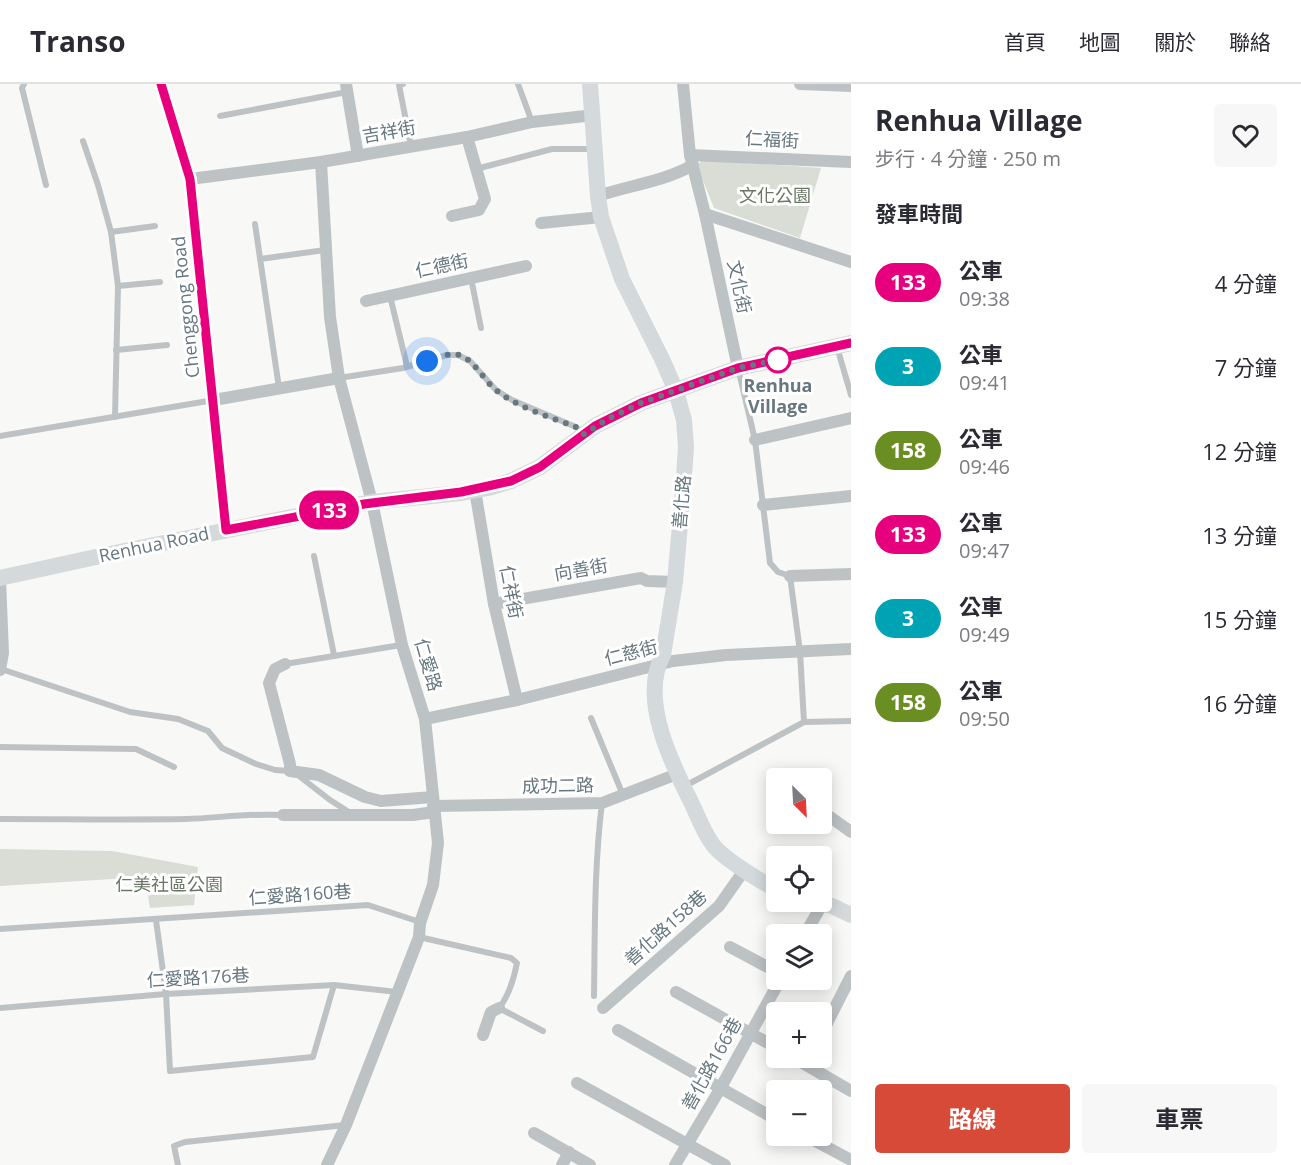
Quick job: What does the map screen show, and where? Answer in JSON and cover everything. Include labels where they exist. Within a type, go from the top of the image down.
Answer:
[{"type":"street","name":"Chenggong Road","points":[[161,84],[190,179],[226,530]]},
{"type":"street","name":"善化路","points":[[590,84],[601,217],[622,279],[676,390],[684,420],[686,447],[675,582],[655,690],[659,718],[664,740],[680,780],[713,845],[766,882]]},
{"type":"street","name":"文化街","points":[[683,84],[692,160],[738,368]]},
{"type":"street","points":[[800,84],[851,86]]},
{"type":"street","points":[[347,88],[358,156]]},
{"type":"street","name":"吉祥街","points":[[190,179],[321,162],[467,137],[532,122],[594,115]]},
{"type":"street","points":[[452,216],[479,210],[485,199],[467,137]]},
{"type":"street","name":"仁福街","points":[[692,160],[851,162]]},
{"type":"street","points":[[598,196],[640,186],[680,172],[692,160]]},
{"type":"street","name":"仁愛路","points":[[321,162],[330,317],[339,378],[372,502],[402,645],[425,719],[438,843],[433,885],[420,922],[419,937],[346,1125],[327,1165]]},
{"type":"street","points":[[705,214],[851,262]]},
{"type":"street","points":[[541,223],[601,217]]},
{"type":"street","name":"仁德街","points":[[366,301],[526,266]]},
{"type":"street","name":"Renhua Road","points":[[0,578],[372,502],[475,490],[511,481],[562,452],[584,434],[627,409],[738,368],[844,345]]},
{"type":"street","points":[[214,400],[339,378]]},
{"type":"street","points":[[755,440],[851,418]]},
{"type":"street","name":"仁祥街","points":[[475,490],[494,604],[517,700]]},
{"type":"street","points":[[763,505],[851,496]]},
{"type":"street","points":[[790,576],[851,574]]},
{"type":"street","points":[[0,578],[3,639],[0,670]]},
{"type":"street","name":"向善街","points":[[494,604],[641,578],[647,581],[675,582]]},
{"type":"street","name":"仁慈街","points":[[425,719],[517,700],[658,664],[726,655],[851,649]]},
{"type":"street","points":[[285,664],[275,669],[269,683],[290,771]]},
{"type":"street","name":"成功二路","points":[[290,771],[319,775],[365,797],[381,801],[433,805],[602,803],[680,780]]},
{"type":"street","name":"成功二路","points":[[283,815],[413,815],[433,805]]},
{"type":"street","points":[[832,818],[851,832]]},
{"type":"street","name":"善化路158巷","points":[[603,1008],[719,906],[745,869]]},
{"type":"street","points":[[832,907],[851,915]]},
{"type":"street","points":[[730,947],[766,966]]},
{"type":"street","points":[[832,1013],[851,976]]},
{"type":"street","name":"善化路166巷","points":[[675,1165],[774,990]]},
{"type":"street","points":[[676,992],[766,1042]]},
{"type":"street","points":[[483,1035],[491,1012],[499,1008]]},
{"type":"street","points":[[618,1030],[766,1114]]},
{"type":"street","points":[[818,1068],[851,1091]]},
{"type":"street","points":[[577,1083],[725,1165]]},
{"type":"street","points":[[534,1132],[590,1165]]},
{"type":"street","points":[[825,1146],[851,1160]]},
{"type":"street","points":[[562,1165],[569,1152]]},
{"type":"lane","points":[[24,84],[22,88],[46,185]]},
{"type":"lane","points":[[403,84],[399,85],[411,146]]},
{"type":"lane","points":[[518,84],[532,122]]},
{"type":"lane","points":[[220,116],[347,88]]},
{"type":"lane","points":[[83,141],[99,185],[111,232],[118,286],[115,417]]},
{"type":"lane","points":[[475,169],[552,149],[596,148]]},
{"type":"lane","points":[[255,224],[279,388]]},
{"type":"lane","points":[[111,232],[155,226]]},
{"type":"lane","points":[[260,259],[325,250]]},
{"type":"lane","points":[[471,278],[481,328]]},
{"type":"lane","points":[[118,286],[160,282]]},
{"type":"lane","points":[[390,296],[407,366]]},
{"type":"lane","points":[[116,350],[167,345]]},
{"type":"lane","points":[[844,345],[851,395]]},
{"type":"lane","points":[[339,378],[407,366],[447,355],[458,355],[470,361],[496,390],[512,400],[576,427],[584,434]]},
{"type":"lane","points":[[738,368],[755,440],[770,563],[778,572],[790,576],[800,652],[804,722]]},
{"type":"lane","points":[[0,436],[214,400]]},
{"type":"lane","points":[[314,556],[334,655]]},
{"type":"lane","points":[[285,664],[402,645]]},
{"type":"lane","points":[[0,670],[130,712],[178,719],[208,731],[222,748],[256,764],[275,770],[290,771],[354,815]]},
{"type":"lane","points":[[591,718],[623,795]]},
{"type":"lane","points":[[680,780],[804,722],[851,721]]},
{"type":"lane","points":[[0,747],[136,749],[174,767]]},
{"type":"lane","points":[[594,996],[598,831],[602,803]]},
{"type":"lane","points":[[0,819],[137,820],[204,818],[255,813],[283,815]]},
{"type":"lane","name":"仁愛路160巷","points":[[0,929],[368,905],[420,922]]},
{"type":"lane","points":[[156,920],[166,994],[170,1071],[313,1057],[334,985]]},
{"type":"lane","points":[[419,937],[511,957],[517,963],[505,1000],[499,1008],[543,1031]]},
{"type":"lane","name":"仁愛路176巷","points":[[0,1008],[166,994],[334,985],[397,993]]},
{"type":"lane","points":[[178,1165],[174,1146],[185,1142],[346,1125]]},
{"type":"green space","name":"文化公園","points":[[702,160],[821,168],[800,238],[714,208],[697,166]]},
{"type":"green space","name":"仁美社區公園","points":[[0,849],[112,851],[198,867],[194,905],[150,908],[145,877],[0,886]]},
{"type":"bus line","name":"133","points":[[161,84],[190,179],[226,530],[364,504],[488,488],[511,481],[540,467],[595,426],[641,403],[738,368],[851,343]]},
{"type":"place","name":"Renhua Village","points":[[778,360]]},
{"type":"route","points":[[427,361],[447,355],[458,355],[470,361],[496,390],[512,400],[576,427],[584,434],[641,403],[738,368],[778,360]]}]
